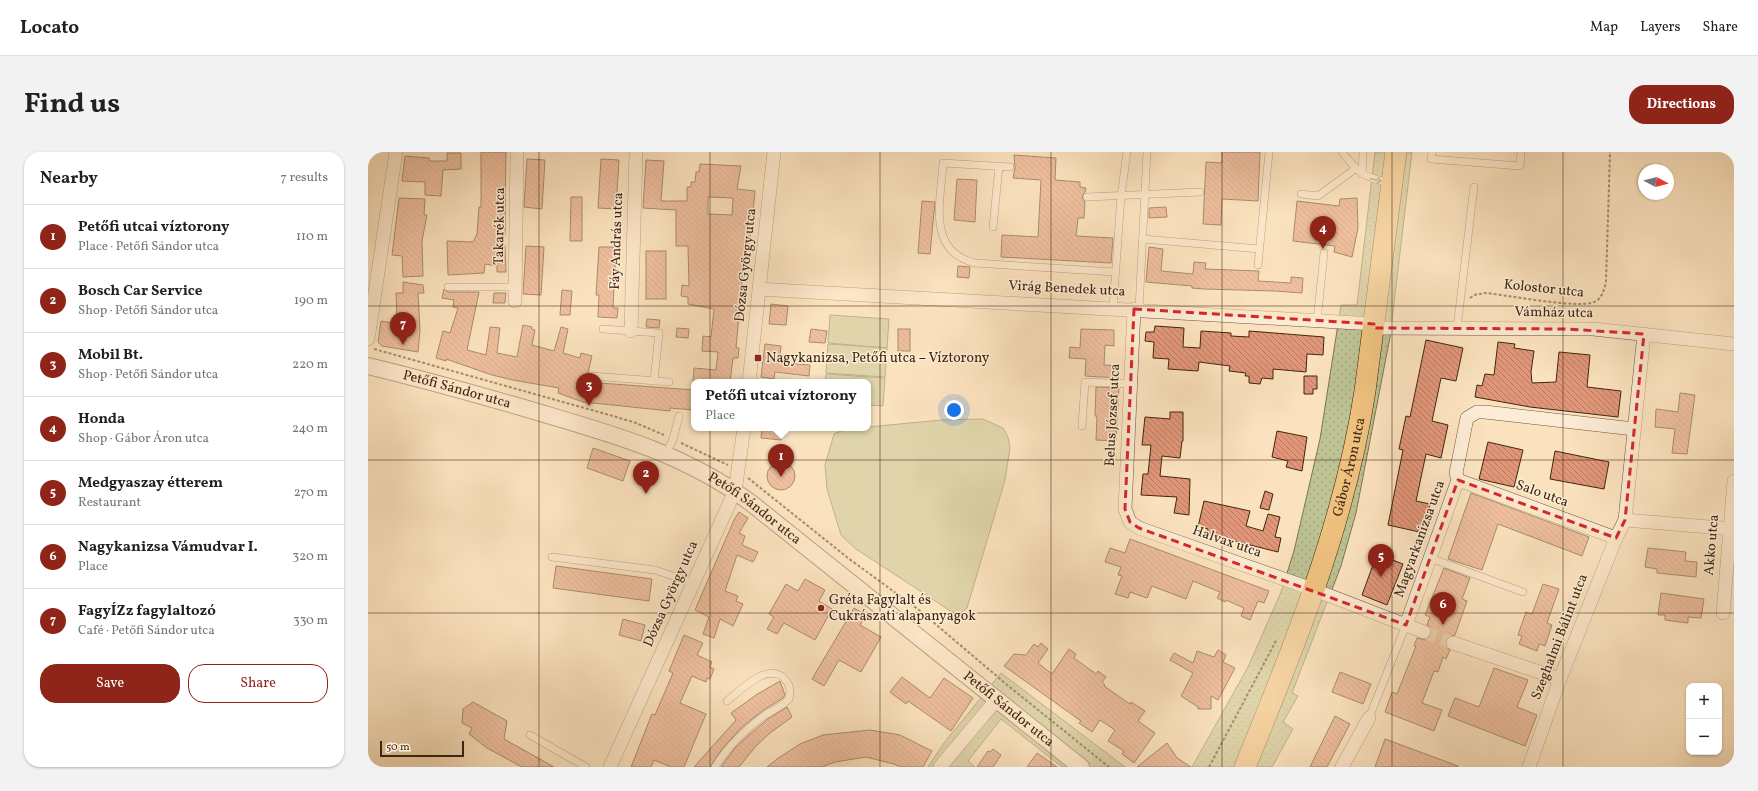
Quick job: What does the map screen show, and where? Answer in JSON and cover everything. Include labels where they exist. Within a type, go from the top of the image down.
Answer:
[{"type":"main road","name":"Gábor Áron utca","points":[[1245,767],[1315,590],[1337,519],[1360,428],[1396,166]]},
{"type":"street","points":[[368,338],[396,152]]},
{"type":"street","name":"Takarék utca","points":[[515,301],[517,152]]},
{"type":"street","name":"Fáy András utca","points":[[631,331],[636,152]]},
{"type":"street","name":"Dózsa György utca","points":[[749,379],[774,152]]},
{"type":"street","name":"Virág Benedek utca","points":[[759,289],[1136,309],[1317,320],[1374,326]]},
{"type":"street","name":"Belus József utca","points":[[1130,522],[1125,509],[1136,309]]},
{"type":"street","name":"Vámház utca","points":[[1374,326],[1566,328],[1644,334],[1734,344]]},
{"type":"street","points":[[1644,334],[1625,520],[1732,529]]},
{"type":"street","name":"Petőfi Sándor utca","points":[[368,366],[440,384],[604,431],[666,454],[704,472],[735,491],[1081,767]]},
{"type":"street","name":"Magyarkanizsa utca","points":[[1406,625],[1458,480],[1456,473],[1467,418],[1477,412],[1485,412],[1634,429]]},
{"type":"street","name":"Dózsa György utca","points":[[610,767],[735,491],[744,431]]},
{"type":"street","name":"Salo utca","points":[[1458,480],[1616,538]]},
{"type":"street","name":"Akko utca","points":[[1723,613],[1732,529],[1734,481]]},
{"type":"street","name":"Szeghalmi Bálint utca","points":[[1529,767],[1560,679],[1616,538],[1625,520]]},
{"type":"street","name":"Halvax utca","points":[[1130,522],[1138,528],[1315,590],[1424,632]]},
{"type":"street","points":[[1453,643],[1560,679]]},
{"type":"street","points":[[940,767],[997,699]]},
{"type":"street","points":[[1342,767],[1370,718]]},
{"type":"lane","points":[[1114,308],[1120,196],[1127,152]]},
{"type":"lane","points":[[1136,309],[1143,239],[1147,152]]},
{"type":"lane","points":[[1258,265],[1269,152]]},
{"type":"lane","points":[[1342,152],[1355,169],[1362,174],[1377,180],[1396,166]]},
{"type":"lane","points":[[1362,174],[1364,152]]},
{"type":"lane","points":[[1432,152],[1431,159],[1520,166],[1521,152]]},
{"type":"lane","points":[[1010,167],[943,163],[939,224],[943,239],[955,253],[975,263],[1115,272]]},
{"type":"lane","points":[[993,227],[999,166]]},
{"type":"lane","points":[[1301,194],[1318,196],[1355,169]]},
{"type":"lane","points":[[1457,328],[1474,187]]},
{"type":"lane","points":[[1087,197],[1200,192]]},
{"type":"lane","points":[[1143,239],[1260,249]]},
{"type":"lane","points":[[1317,320],[1324,253]]},
{"type":"lane","points":[[448,287],[515,287]]},
{"type":"lane","points":[[603,329],[659,333],[654,381]]},
{"type":"lane","points":[[592,376],[669,382]]},
{"type":"lane","points":[[1082,426],[1085,382],[1131,384]]},
{"type":"lane","points":[[666,454],[673,439],[679,416]]},
{"type":"lane","points":[[552,558],[655,570],[694,583]]},
{"type":"lane","points":[[1430,558],[1523,592]]},
{"type":"lane","points":[[1370,718],[1406,625]]},
{"type":"lane","points":[[715,767],[741,735],[763,716],[789,699],[789,684],[785,678],[778,674],[766,673],[727,701]]},
{"type":"lane","points":[[530,736],[586,767]]},
{"type":"path","name":"Kolostor utca","points":[[1460,304],[1474,295],[1486,293],[1572,304],[1587,305],[1596,302],[1603,294],[1606,282],[1610,152]]},
{"type":"path","points":[[368,347],[613,416]]},
{"type":"path","points":[[739,470],[848,558],[919,610],[1006,684],[1110,767]]},
{"type":"path","points":[[1209,767],[1280,633]]},
{"type":"highlighted area","points":[[1134,309],[1374,324],[1373,328],[1566,329],[1644,334],[1625,520],[1616,538],[1458,480],[1406,625],[1139,528],[1130,522],[1125,509]]},
{"type":"green space","points":[[1375,152],[1412,152],[1390,337],[1356,513],[1341,566],[1292,693],[1298,696],[1283,722],[1293,729],[1272,767],[1192,767],[1248,667],[1281,592],[1294,551],[1320,439],[1341,305],[1357,305]]},
{"type":"green space","points":[[830,315],[889,319],[887,348],[828,343]]},
{"type":"green space","points":[[828,344],[887,348],[885,377],[826,373]]},
{"type":"green space","points":[[826,374],[885,378],[883,406],[871,405],[871,379],[825,379]]},
{"type":"green space","points":[[983,419],[1003,428],[1008,437],[1010,448],[1005,480],[967,608],[959,613],[952,612],[856,549],[841,535],[827,489],[825,465],[834,434],[841,431],[871,431],[871,427],[942,420]]},
{"type":"green space","points":[[1001,673],[1125,767],[1062,767],[1001,719],[968,761],[975,767],[928,767],[944,743]]},
{"type":"building","points":[[481,152],[506,152],[505,235],[502,246],[505,246],[506,272],[497,272],[497,266],[485,264],[484,273],[448,275],[447,241],[473,242],[477,234],[479,207],[481,207]]},
{"type":"building","points":[[1222,152],[1260,152],[1258,201],[1222,199],[1221,225],[1203,224],[1206,162],[1222,163]]},
{"type":"building","points":[[447,153],[461,153],[461,169],[443,170],[441,196],[425,195],[425,182],[402,181],[405,156],[429,158],[429,161],[447,161]]},
{"type":"building","points":[[1014,155],[1056,158],[1055,180],[1080,182],[1080,187],[1086,188],[1082,197],[1085,202],[1084,218],[1078,218],[1076,236],[1113,238],[1111,263],[1001,257],[1002,235],[1038,237],[1041,180],[1013,178],[1015,168]]},
{"type":"building","points":[[527,159],[545,160],[542,209],[524,207]]},
{"type":"building","points":[[601,159],[619,160],[616,209],[598,208]]},
{"type":"building","points":[[646,160],[664,161],[661,201],[687,201],[687,187],[691,187],[691,182],[695,182],[696,172],[699,172],[700,164],[741,166],[737,189],[755,191],[752,224],[743,271],[736,348],[739,348],[738,358],[733,358],[730,379],[693,379],[694,368],[716,370],[718,352],[702,351],[703,336],[711,337],[714,309],[688,304],[688,297],[681,296],[682,285],[689,286],[688,246],[676,246],[676,210],[643,208]],"holes":[[[708,197],[733,198],[732,215],[708,214]]]},
{"type":"building","points":[[957,179],[977,180],[975,222],[954,220]]},
{"type":"building","points":[[571,197],[582,197],[582,241],[570,241]]},
{"type":"building","points":[[399,198],[425,199],[424,215],[427,215],[422,241],[423,276],[403,277],[402,256],[392,255]]},
{"type":"building","points":[[1357,198],[1358,228],[1352,257],[1334,252],[1335,246],[1293,241],[1297,201],[1339,206],[1340,199]]},
{"type":"building","points":[[922,201],[935,202],[930,254],[918,253]]},
{"type":"building","points":[[1166,207],[1167,217],[1149,218],[1149,208]]},
{"type":"building","points":[[526,246],[544,247],[541,295],[523,294]]},
{"type":"building","points":[[599,247],[616,247],[613,308],[618,308],[617,318],[598,317],[599,295],[596,295]]},
{"type":"building","points":[[1149,247],[1163,249],[1161,271],[1193,274],[1194,262],[1206,263],[1205,269],[1259,271],[1258,281],[1291,283],[1291,277],[1303,278],[1302,293],[1204,289],[1192,288],[1192,286],[1146,282]]},
{"type":"building","points":[[646,251],[666,251],[666,299],[646,299]]},
{"type":"building","points":[[958,266],[970,267],[969,278],[957,277]]},
{"type":"building","points":[[403,282],[423,285],[424,293],[418,293],[420,330],[418,352],[382,346],[378,342],[381,321],[397,324],[396,293],[403,293]]},
{"type":"building","points":[[444,289],[448,292],[479,292],[467,350],[486,355],[490,327],[500,328],[497,353],[517,357],[523,325],[532,327],[531,329],[535,330],[532,345],[554,351],[561,327],[568,329],[563,353],[580,358],[581,353],[592,356],[586,382],[691,390],[691,410],[670,408],[670,411],[583,402],[558,393],[559,388],[492,375],[446,359],[446,361],[436,358],[443,331],[450,333],[458,308],[453,307],[454,300],[442,298]]},
{"type":"building","points":[[562,290],[572,291],[570,315],[560,315]]},
{"type":"building","points":[[494,293],[506,293],[505,303],[493,303]]},
{"type":"building","points":[[771,304],[788,306],[786,325],[769,324]]},
{"type":"building","points":[[647,319],[660,320],[659,328],[646,327]]},
{"type":"building","points":[[1155,326],[1184,328],[1183,347],[1200,348],[1201,331],[1231,333],[1231,336],[1249,337],[1249,331],[1324,337],[1323,355],[1307,354],[1306,372],[1273,369],[1273,379],[1262,378],[1260,384],[1249,383],[1249,376],[1245,376],[1246,373],[1229,371],[1230,366],[1199,362],[1198,371],[1168,369],[1169,359],[1153,358],[1154,342],[1145,341],[1146,332],[1154,332]]},
{"type":"building","points":[[677,328],[689,329],[688,338],[676,337]]},
{"type":"building","points":[[811,329],[827,331],[825,343],[809,342]]},
{"type":"building","points":[[898,329],[910,329],[910,351],[898,351]]},
{"type":"building","points":[[1081,329],[1114,330],[1114,346],[1105,345],[1104,365],[1119,366],[1118,378],[1085,376],[1086,359],[1069,358],[1070,347],[1080,348]]},
{"type":"building","points":[[1426,340],[1463,348],[1456,381],[1441,378],[1432,421],[1448,425],[1441,458],[1426,454],[1416,501],[1430,504],[1424,533],[1388,525],[1403,450],[1399,449],[1406,416],[1410,417]]},
{"type":"building","points":[[1498,342],[1515,344],[1514,348],[1534,351],[1531,372],[1532,383],[1556,382],[1559,352],[1590,355],[1587,387],[1621,391],[1618,417],[1530,407],[1475,397],[1477,385],[1482,386],[1485,374],[1494,375]]},
{"type":"building","points":[[765,344],[781,346],[780,355],[786,355],[785,363],[810,365],[809,376],[775,372],[774,379],[761,377]]},
{"type":"building","points":[[1304,376],[1317,376],[1317,389],[1313,389],[1313,394],[1304,394]]},
{"type":"building","points":[[1096,387],[1119,388],[1116,441],[1096,440]]},
{"type":"building","points":[[1680,393],[1695,395],[1687,454],[1672,453],[1675,429],[1655,427],[1656,409],[1678,412]]},
{"type":"building","points":[[1170,412],[1183,412],[1183,441],[1180,458],[1162,456],[1160,476],[1190,479],[1189,515],[1174,513],[1177,497],[1141,495],[1143,474],[1148,474],[1151,445],[1142,445],[1145,417],[1170,419]]},
{"type":"building","points":[[762,431],[782,431],[781,440],[761,438]]},
{"type":"building","points":[[1277,431],[1307,437],[1302,471],[1286,467],[1288,461],[1272,457]]},
{"type":"building","points":[[1488,442],[1523,450],[1514,487],[1479,479]]},
{"type":"building","points":[[593,448],[630,461],[623,481],[587,468]]},
{"type":"building","points":[[1555,451],[1609,462],[1604,489],[1550,479]]},
{"type":"building","points":[[781,462],[791,466],[795,476],[791,486],[781,490],[771,486],[767,476],[771,466]]},
{"type":"building","points":[[1265,491],[1273,494],[1269,510],[1260,508]]},
{"type":"building","points":[[1471,493],[1589,537],[1582,556],[1498,524],[1482,570],[1448,559]]},
{"type":"building","points":[[1204,501],[1250,511],[1246,526],[1263,531],[1268,514],[1280,517],[1275,537],[1281,538],[1278,552],[1206,534],[1208,529],[1198,527]]},
{"type":"building","points":[[739,512],[748,518],[739,533],[745,536],[742,545],[758,552],[753,562],[737,555],[725,591],[738,596],[736,601],[743,604],[733,626],[720,619],[714,638],[703,634],[709,617],[695,610],[734,520]]},
{"type":"building","points":[[1130,539],[1269,591],[1264,603],[1258,601],[1250,620],[1241,616],[1244,608],[1226,600],[1225,602],[1217,598],[1220,592],[1193,581],[1186,599],[1152,586],[1147,598],[1130,592],[1128,598],[1115,594],[1122,576],[1118,575],[1121,567],[1105,562],[1110,548],[1125,553]]},
{"type":"building","points":[[1648,548],[1686,552],[1685,561],[1697,562],[1696,577],[1657,573],[1657,569],[1645,567]]},
{"type":"building","points":[[1377,554],[1403,564],[1387,605],[1362,595]]},
{"type":"building","points":[[556,566],[652,579],[649,601],[553,588]]},
{"type":"building","points":[[1444,568],[1470,578],[1462,599],[1467,601],[1455,635],[1448,637],[1445,641],[1445,645],[1450,650],[1446,659],[1443,657],[1438,672],[1434,671],[1422,703],[1442,710],[1434,731],[1385,712],[1392,692],[1397,694],[1416,646],[1414,646],[1417,638],[1426,640],[1431,635],[1432,630],[1427,625],[1430,617],[1425,615]]},
{"type":"building","points":[[805,579],[825,590],[819,601],[832,609],[815,640],[784,623],[777,634],[767,629],[774,617],[769,614],[786,584],[798,591]]},
{"type":"building","points":[[1543,584],[1559,589],[1547,623],[1552,625],[1545,646],[1539,644],[1537,651],[1519,644],[1522,636],[1518,635],[1526,612],[1532,614]]},
{"type":"building","points":[[1661,593],[1704,599],[1701,618],[1688,617],[1688,623],[1665,620],[1665,615],[1658,615]]},
{"type":"building","points":[[854,608],[866,615],[860,625],[881,637],[861,672],[839,660],[824,686],[812,679]]},
{"type":"building","points":[[623,619],[645,625],[641,641],[619,635]]},
{"type":"building","points":[[684,635],[703,643],[697,655],[712,662],[710,667],[714,669],[710,679],[707,678],[706,682],[692,676],[680,703],[706,714],[684,767],[671,767],[654,760],[651,767],[631,767],[652,714],[655,715],[673,673],[669,671]]},
{"type":"building","points":[[1041,643],[1048,649],[1038,663],[1052,674],[1069,649],[1076,654],[1074,658],[1096,674],[1098,671],[1106,677],[1102,682],[1105,685],[1104,686],[1130,704],[1131,702],[1145,711],[1138,721],[1155,733],[1134,763],[1122,754],[1124,751],[1108,741],[1115,730],[1100,720],[1092,732],[1079,723],[1081,721],[1004,666],[1014,654],[1026,655],[1034,644],[1038,647]]},
{"type":"building","points":[[1218,650],[1226,655],[1223,662],[1235,668],[1218,700],[1211,696],[1211,709],[1198,709],[1198,707],[1181,696],[1193,673],[1170,660],[1174,653],[1193,663],[1197,651],[1214,657]]},
{"type":"building","points":[[1494,668],[1528,680],[1517,707],[1537,715],[1525,746],[1448,716],[1455,698],[1479,707]]},
{"type":"building","points":[[1340,672],[1371,684],[1363,704],[1332,692]]},
{"type":"building","points":[[902,677],[930,698],[944,678],[973,698],[951,731],[908,701],[906,704],[890,692]]},
{"type":"building","points":[[780,681],[785,695],[783,698],[762,711],[741,728],[722,749],[710,767],[694,767],[736,720],[731,713],[756,695]]},
{"type":"building","points":[[473,702],[507,721],[504,739],[554,767],[522,767],[487,748],[469,734],[472,728],[462,723],[463,709]]},
{"type":"building","points":[[787,707],[792,717],[770,733],[756,746],[739,767],[721,767],[735,748],[748,736],[768,719]]},
{"type":"building","points":[[1335,716],[1350,724],[1327,767],[1310,767]]},
{"type":"building","points":[[870,730],[900,735],[932,751],[923,767],[901,767],[866,757],[835,762],[822,767],[767,767],[800,744],[823,735]]},
{"type":"building","points":[[1385,739],[1458,766],[1458,767],[1375,767]]},
{"type":"building","points":[[1167,743],[1177,758],[1191,767],[1137,767]]},
{"type":"building","points":[[993,749],[1001,755],[993,767],[977,767],[988,751],[990,752]]},
{"type":"building","points":[[1037,753],[1057,767],[1027,767]]},
{"type":"tunnel","points":[[1424,632],[1453,643]]},
{"type":"place","name":"Honda","points":[[1323,249]]},
{"type":"place","name":"FagyÍZz fagylaltozó","points":[[403,345]]},
{"type":"place","name":"Nagykanizsa, Petőfi utca – Víztorony","points":[[758,358]]},
{"type":"place","name":"Mobil Bt.","points":[[589,406]]},
{"type":"place","name":"Petőfi utcai víztorony","points":[[781,477]]},
{"type":"place","name":"Bosch Car Service","points":[[646,494]]},
{"type":"place","name":"Medgyaszay étterem","points":[[1381,577]]},
{"type":"place","name":"Gréta Fagylalt és Cukrászati alapanyagok","points":[[821,608]]},
{"type":"place","name":"Nagykanizsa Vámudvar I.","points":[[1443,625]]}]
